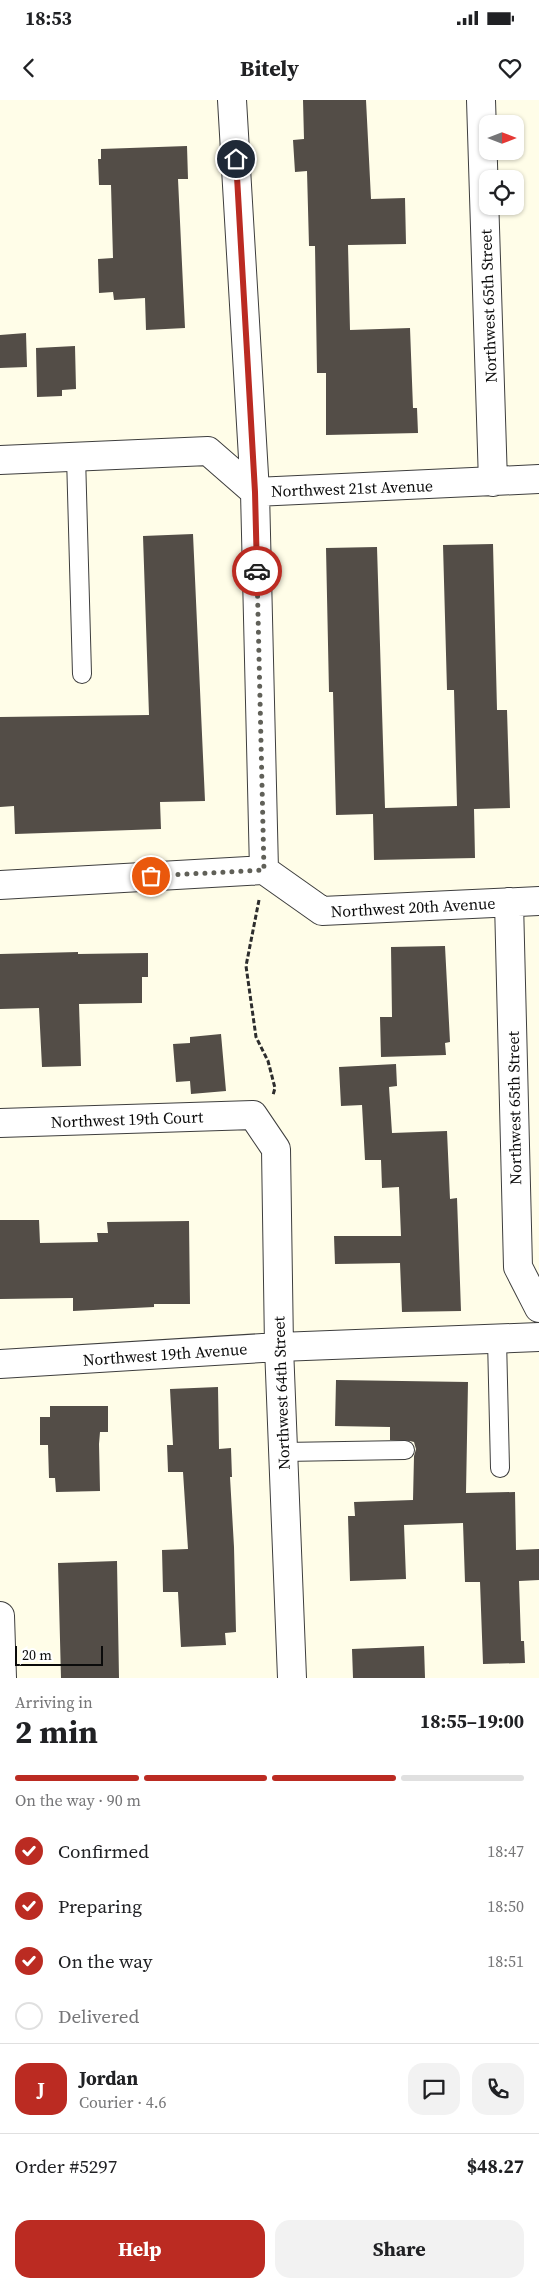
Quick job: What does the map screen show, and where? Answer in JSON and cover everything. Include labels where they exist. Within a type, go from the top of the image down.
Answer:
[{"type":"street","points":[[0,885],[264,870],[255,492],[232,100]]},
{"type":"street","name":"Northwest 65th Street","points":[[481,100],[493,482]]},
{"type":"street","name":"Northwest 21st Avenue","points":[[0,460],[208,451],[255,492],[539,479]]},
{"type":"street","name":"Northwest 20th Avenue","points":[[264,870],[322,911],[539,901]]},
{"type":"street","name":"Northwest 65th Street","points":[[509,902],[518,1267],[539,1308]]},
{"type":"street","name":"Northwest 19th Court","points":[[0,1123],[253,1116]]},
{"type":"street","name":"Northwest 64th Street","points":[[253,1116],[276,1149],[279,1347],[292,1678]]},
{"type":"street","name":"Northwest 19th Avenue","points":[[0,1364],[279,1347],[539,1338]]},
{"type":"street","points":[[0,1616],[2,1678]]},
{"type":"lane","points":[[76,456],[82,674]]},
{"type":"lane","points":[[498,1339],[500,1468]]},
{"type":"lane","points":[[283,1452],[406,1450]]},
{"type":"path","points":[[253,1116],[272,1104],[275,1088],[268,1061],[256,1037],[246,966],[264,870]]},
{"type":"building","points":[[303,100],[366,100],[371,199],[405,198],[406,244],[348,245],[350,330],[410,328],[413,408],[417,408],[418,433],[326,435],[326,373],[317,373],[315,246],[309,246],[307,171],[295,172],[293,140],[304,139]]},
{"type":"building","points":[[187,146],[188,179],[178,179],[185,328],[146,330],[145,298],[114,300],[113,292],[99,293],[98,259],[113,258],[111,185],[99,185],[98,159],[101,159],[101,149]]},
{"type":"building","points":[[26,333],[27,367],[0,368],[0,335]]},
{"type":"building","points":[[75,346],[76,389],[62,390],[62,396],[37,397],[36,348]]},
{"type":"building","points":[[193,534],[205,801],[160,802],[161,829],[15,834],[14,806],[0,807],[0,717],[149,715],[143,536]]},
{"type":"building","points":[[493,544],[497,710],[507,710],[510,808],[474,809],[475,858],[374,860],[373,814],[336,815],[333,692],[329,692],[326,548],[377,547],[385,808],[457,806],[454,690],[447,690],[443,545]]},
{"type":"building","points":[[445,946],[450,1042],[445,1043],[446,1055],[381,1057],[380,1017],[392,1017],[391,947]]},
{"type":"building","points":[[78,952],[78,954],[148,953],[148,977],[142,977],[142,1003],[79,1004],[81,1066],[42,1067],[39,1008],[0,1009],[0,954]]},
{"type":"building","points":[[221,1034],[226,1091],[191,1094],[190,1081],[176,1082],[173,1044],[190,1043],[190,1037]]},
{"type":"building","points":[[396,1064],[397,1086],[389,1087],[392,1133],[447,1131],[450,1199],[457,1198],[461,1311],[402,1312],[400,1263],[335,1264],[334,1236],[401,1236],[399,1187],[382,1188],[381,1160],[365,1160],[362,1105],[341,1106],[339,1067]]},
{"type":"building","points":[[0,1220],[39,1220],[40,1243],[98,1242],[97,1233],[108,1233],[107,1222],[189,1221],[190,1304],[154,1304],[154,1307],[73,1311],[73,1298],[0,1299]]},
{"type":"building","points":[[336,1380],[468,1382],[466,1493],[515,1492],[516,1550],[539,1549],[539,1580],[519,1581],[521,1641],[524,1641],[525,1663],[483,1664],[480,1582],[465,1582],[463,1523],[404,1525],[406,1579],[350,1581],[348,1516],[355,1516],[354,1502],[413,1500],[414,1456],[416,1449],[414,1442],[390,1440],[390,1427],[335,1426]]},
{"type":"building","points":[[218,1387],[219,1449],[231,1448],[232,1477],[230,1477],[236,1632],[225,1633],[226,1645],[181,1647],[178,1592],[163,1592],[162,1550],[188,1549],[183,1472],[168,1472],[167,1445],[173,1445],[170,1389]]},
{"type":"building","points":[[50,1406],[108,1406],[108,1432],[100,1432],[100,1491],[56,1492],[55,1478],[49,1478],[48,1445],[40,1445],[40,1417],[50,1417]]},
{"type":"building","points":[[117,1561],[119,1678],[61,1678],[58,1563]]},
{"type":"building","points":[[424,1646],[425,1678],[353,1678],[352,1649]]},
{"type":"way so far","points":[[151,876],[264,870],[257,571]]},
{"type":"route","points":[[236,159],[255,492],[257,571]]}]
